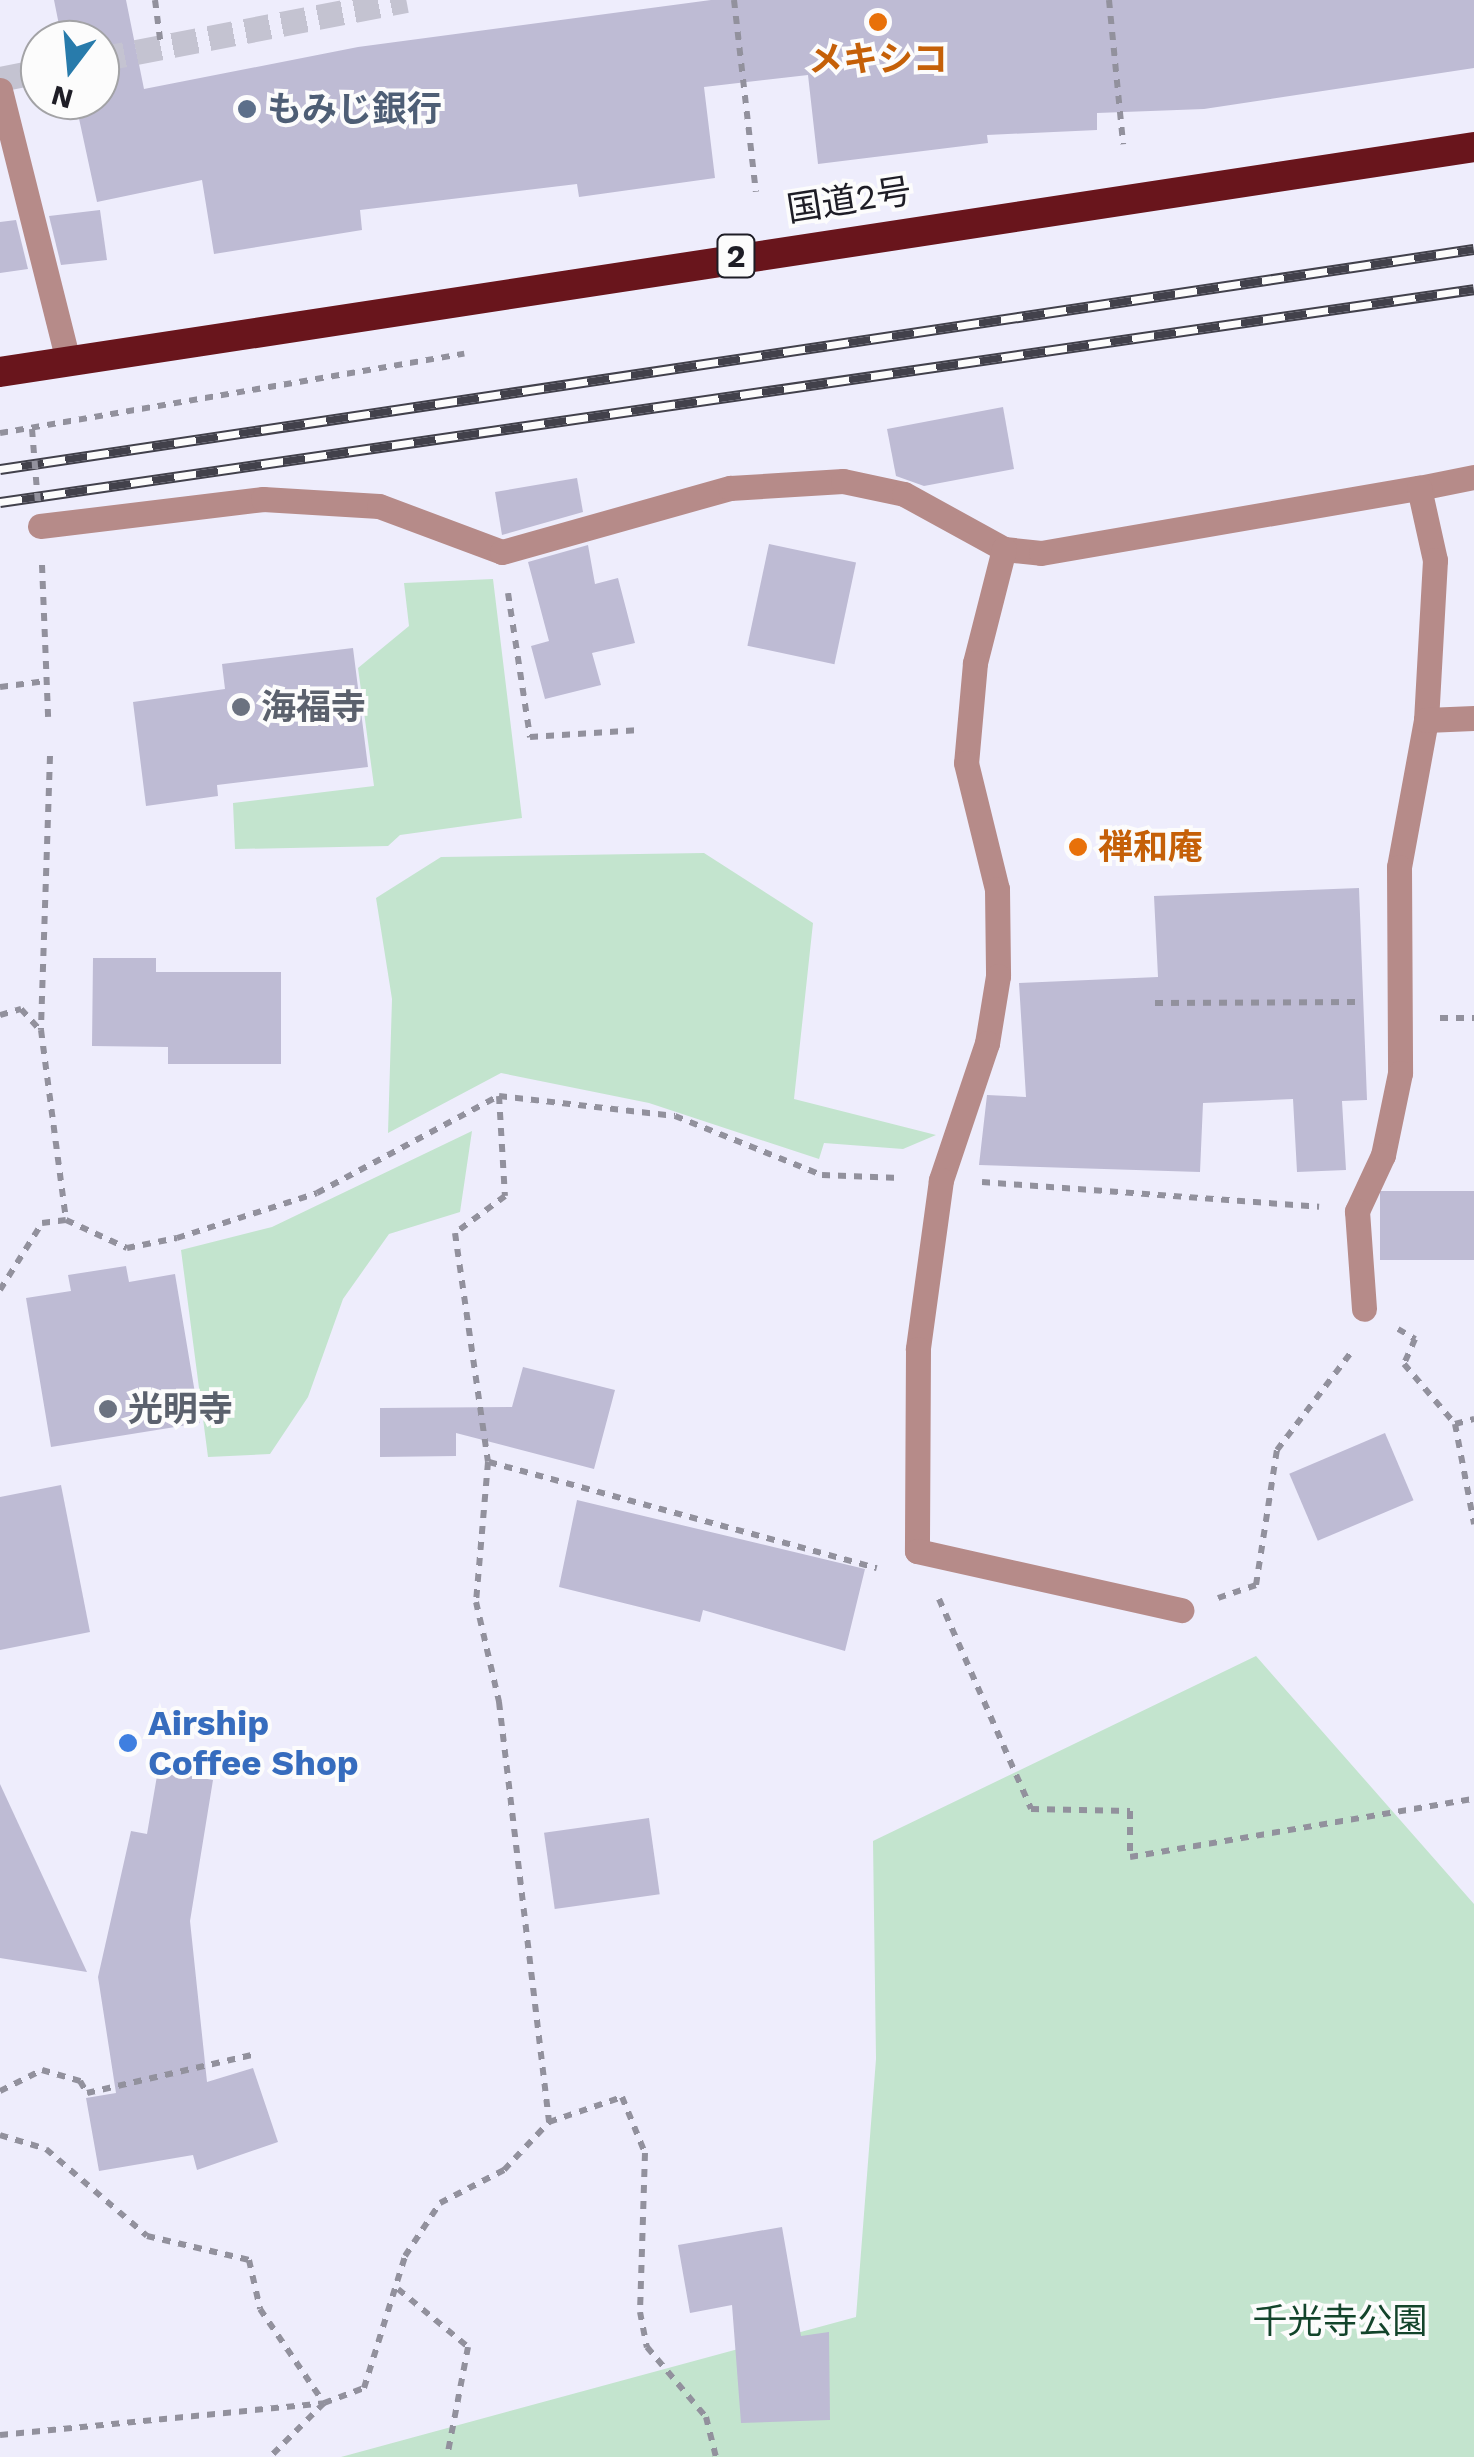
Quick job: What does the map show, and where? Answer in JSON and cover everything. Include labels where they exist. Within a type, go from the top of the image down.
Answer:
[{"type":"highway","name":"国道2号","points":[[0,372],[1474,148]]},
{"type":"street","points":[[0,90],[68,360]]},
{"type":"street","points":[[39,515],[282,500],[379,506],[502,552],[730,488],[803,481],[904,494],[1004,548],[1041,553],[1168,536],[1474,477]]},
{"type":"street","points":[[1364,1309],[1357,1211],[1392,1116],[1399,867],[1426,720],[1435,560],[1418,488]]},
{"type":"street","points":[[1004,548],[975,663],[966,763],[998,889],[998,976],[987,1043],[941,1180],[918,1349],[917,1552],[978,1572],[1182,1610]]},
{"type":"street","points":[[1426,720],[1474,718]]},
{"type":"path","points":[[155,0],[161,46]]},
{"type":"path","points":[[734,0],[756,192]]},
{"type":"path","points":[[1108,0],[1124,144]]},
{"type":"path","points":[[0,433],[464,354]]},
{"type":"path","points":[[32,429],[48,717]]},
{"type":"path","points":[[502,552],[530,737],[640,730]]},
{"type":"path","points":[[0,688],[46,681]]},
{"type":"path","points":[[50,756],[41,1030],[66,1220]]},
{"type":"path","points":[[1155,1003],[1397,1002]]},
{"type":"path","points":[[0,1015],[21,1010],[41,1030]]},
{"type":"path","points":[[1460,1019],[1474,1018]]},
{"type":"path","points":[[499,1096],[505,1196],[454,1233],[488,1462],[476,1602],[500,1702],[549,2122]]},
{"type":"path","points":[[0,1290],[42,1222],[66,1220],[126,1248],[177,1238],[317,1193],[499,1096],[675,1116],[822,1175],[941,1180],[1357,1211]]},
{"type":"path","points":[[1182,1610],[1256,1585],[1277,1450],[1357,1345],[1364,1309],[1415,1339],[1404,1364],[1455,1424],[1474,1524]]},
{"type":"path","points":[[1455,1424],[1474,1419]]},
{"type":"path","points":[[488,1462],[893,1572]]},
{"type":"path","points":[[917,1552],[1032,1809],[1130,1810],[1130,1857],[1474,1799]]},
{"type":"path","points":[[0,2091],[42,2070],[80,2080],[87,2093],[252,2055]]},
{"type":"path","points":[[0,2435],[324,2404],[364,2388],[398,2289],[405,2256],[440,2204],[504,2170],[549,2122],[622,2097],[645,2154],[640,2312],[648,2347],[706,2417],[716,2457]]},
{"type":"path","points":[[0,2135],[46,2149],[147,2236],[249,2260],[260,2309],[324,2404]]},
{"type":"path","points":[[398,2289],[468,2347],[447,2457]]},
{"type":"path","points":[[270,2457],[324,2404]]},
{"type":"green space","points":[[493,579],[522,818],[400,835],[388,846],[235,849],[233,803],[374,786],[358,668],[409,626],[404,583]]},
{"type":"green space","points":[[704,853],[813,923],[794,1099],[936,1135],[903,1149],[824,1143],[819,1159],[649,1103],[501,1073],[388,1133],[392,999],[376,898],[441,857]]},
{"type":"green space","points":[[472,1131],[460,1212],[389,1234],[343,1299],[308,1397],[270,1454],[208,1457],[181,1250],[272,1227]]},
{"type":"green space","name":"千光寺公園","points":[[1256,1656],[1474,1904],[1474,2457],[341,2457],[856,2317],[876,2059],[873,1841]]},
{"type":"building","points":[[54,0],[126,0],[144,89],[358,47],[711,0],[1474,0],[1474,68],[1204,109],[1097,113],[1097,130],[987,135],[988,143],[818,164],[808,75],[704,87],[715,178],[579,197],[577,184],[360,210],[362,230],[214,254],[202,180],[97,202],[79,120],[120,120],[120,20],[58,20]]},
{"type":"building","points":[[100,210],[107,260],[61,265],[49,216]]},
{"type":"building","points":[[16,220],[28,269],[0,273],[0,222]]},
{"type":"building","points":[[1003,407],[1014,469],[924,486],[896,476],[887,429]]},
{"type":"building","points":[[577,478],[583,512],[502,535],[495,492]]},
{"type":"building","points":[[769,544],[856,563],[834,664],[747,646]]},
{"type":"building","points":[[588,545],[595,584],[618,578],[635,643],[592,653],[601,685],[545,699],[531,646],[549,641],[528,562]]},
{"type":"building","points":[[353,648],[368,767],[217,785],[218,796],[146,806],[133,702],[225,689],[222,664]]},
{"type":"building","points":[[1359,888],[1367,1100],[1342,1101],[1346,1170],[1297,1172],[1293,1099],[1203,1103],[1200,1172],[979,1165],[987,1095],[1026,1097],[1019,983],[1158,977],[1154,896]]},
{"type":"building","points":[[93,958],[156,958],[156,972],[281,972],[281,1064],[168,1064],[168,1047],[92,1046]]},
{"type":"building","points":[[1380,1191],[1474,1191],[1474,1260],[1380,1260]]},
{"type":"building","points":[[126,1266],[129,1282],[175,1274],[200,1423],[51,1447],[26,1298],[71,1291],[68,1275]]},
{"type":"building","points":[[523,1367],[615,1390],[594,1469],[456,1433],[456,1456],[380,1457],[380,1408],[512,1407]]},
{"type":"building","points":[[1385,1433],[1414,1500],[1318,1541],[1289,1474]]},
{"type":"building","points":[[61,1485],[90,1632],[0,1650],[0,1497]]},
{"type":"building","points":[[577,1500],[865,1569],[845,1651],[703,1610],[700,1622],[559,1587]]},
{"type":"building","points":[[158,1770],[213,1780],[190,1921],[207,2082],[253,2068],[278,2142],[197,2170],[193,2155],[99,2171],[86,2098],[116,2093],[98,1977],[131,1831],[147,1834]]},
{"type":"building","points":[[0,1784],[87,1972],[0,1958]]},
{"type":"building","points":[[649,1818],[660,1894],[555,1909],[544,1833]]},
{"type":"building","points":[[782,2227],[801,2336],[829,2332],[830,2420],[741,2423],[732,2305],[690,2313],[678,2245]]},
{"type":"tunnel","points":[[120,55],[406,0]]},
{"type":"tunnel","points":[[0,79],[20,75]]},
{"type":"railway","points":[[0,469],[1474,249]]},
{"type":"railway","points":[[0,502],[1474,289]]},
{"type":"place","name":"メキシコ","points":[[878,22]]},
{"type":"place","name":"もみじ銀行","points":[[247,109]]},
{"type":"place","name":"海福寺","points":[[241,707]]},
{"type":"place","name":"禅和庵","points":[[1078,847]]},
{"type":"place","name":"光明寺","points":[[108,1409]]},
{"type":"place","name":"Airship Coffee Shop","points":[[128,1743]]}]
